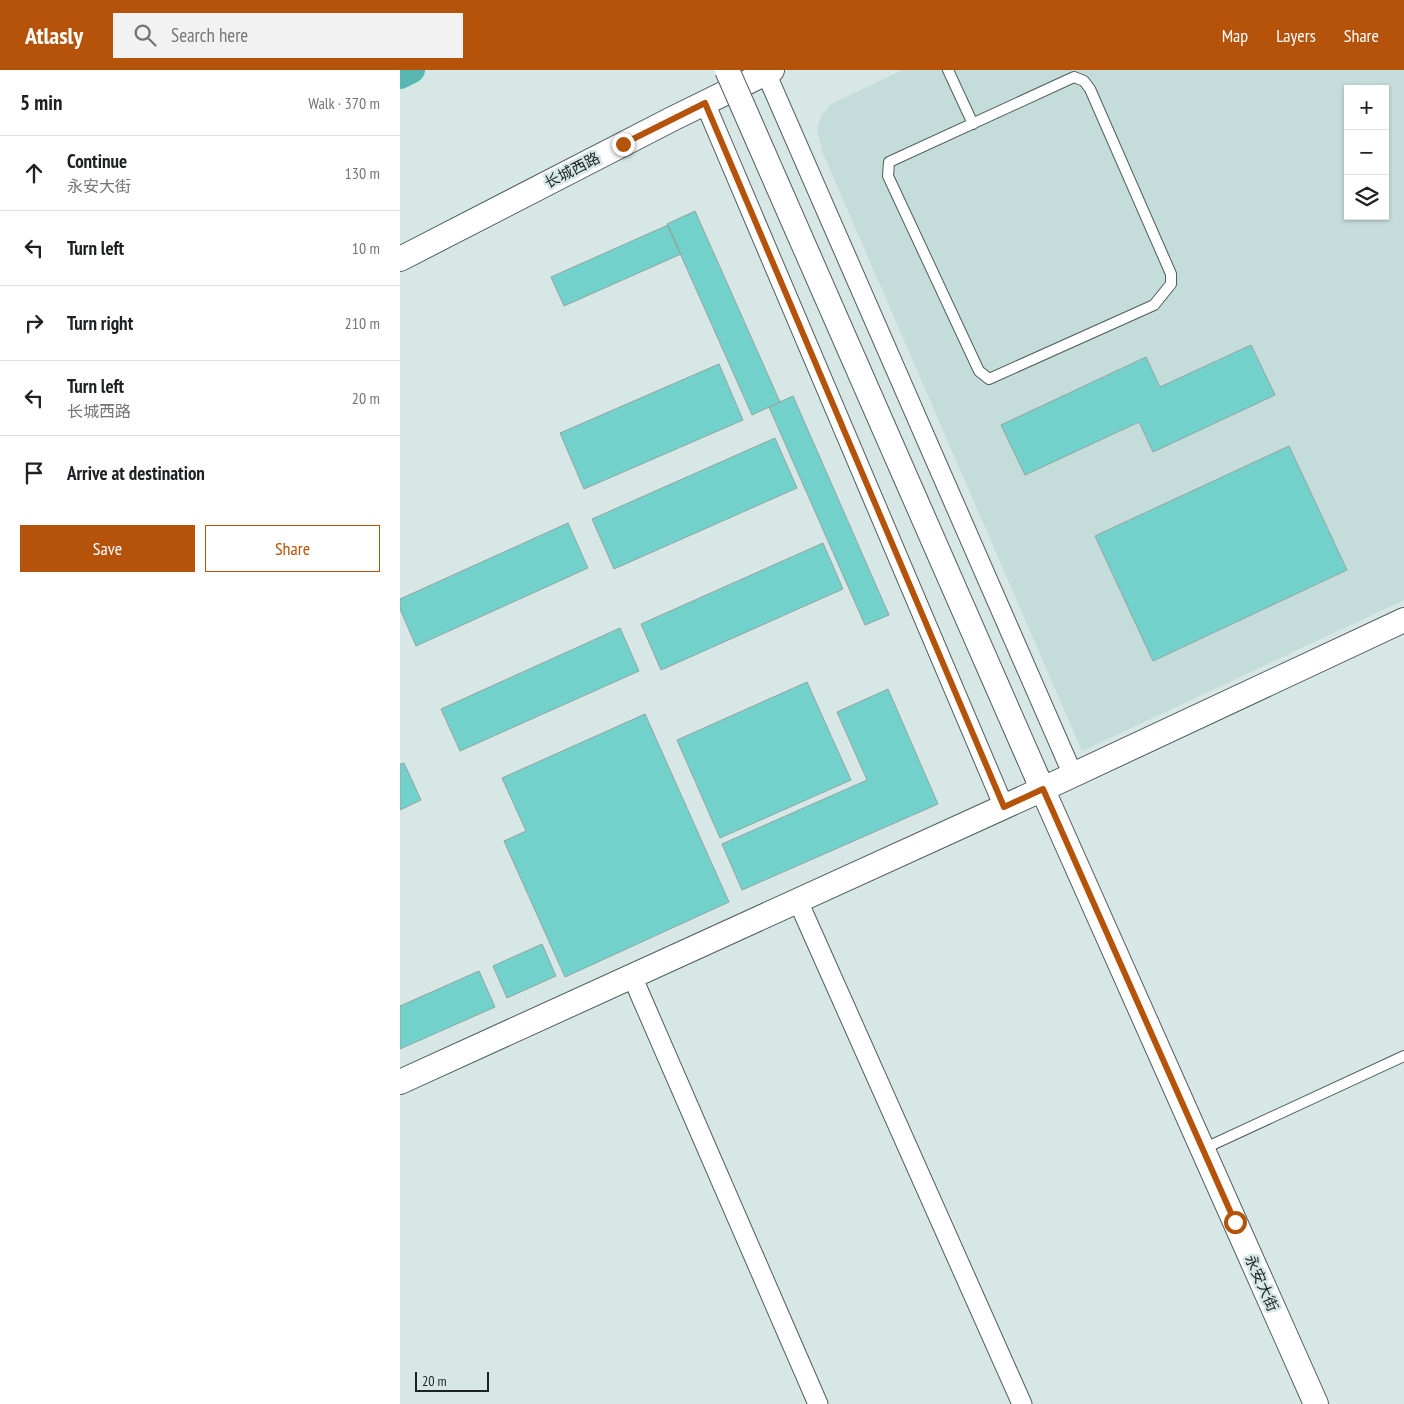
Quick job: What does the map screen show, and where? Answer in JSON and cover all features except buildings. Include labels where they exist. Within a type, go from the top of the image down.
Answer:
[{"type":"street","name":"永安大街","points":[[727,70],[1040,783],[1316,1404]]},
{"type":"street","points":[[769,72],[1073,775]]},
{"type":"street","name":"长城西路","points":[[400,259],[769,72]]},
{"type":"street","points":[[705,103],[1004,807]]},
{"type":"street","points":[[400,1082],[1004,807],[1040,783],[1073,775],[1404,620]]},
{"type":"street","points":[[798,901],[1022,1404]]},
{"type":"street","points":[[632,976],[818,1404]]},
{"type":"lane","points":[[948,70],[972,124]]},
{"type":"lane","points":[[1074,77],[1084,81],[1090,89],[1171,274],[1171,284],[1154,305],[989,379],[979,371],[888,176],[889,162],[972,124],[1074,77]]},
{"type":"lane","points":[[1203,1149],[1404,1056]]},
{"type":"shaded area","points":[[903,70],[1404,70],[1404,600],[1082,751],[822,151],[817,129],[821,116],[831,104]]},
{"type":"waterway","points":[[400,76],[412,70]]},
{"type":"route","points":[[623,144],[705,103],[1004,807],[1043,789],[1235,1222]]}]
